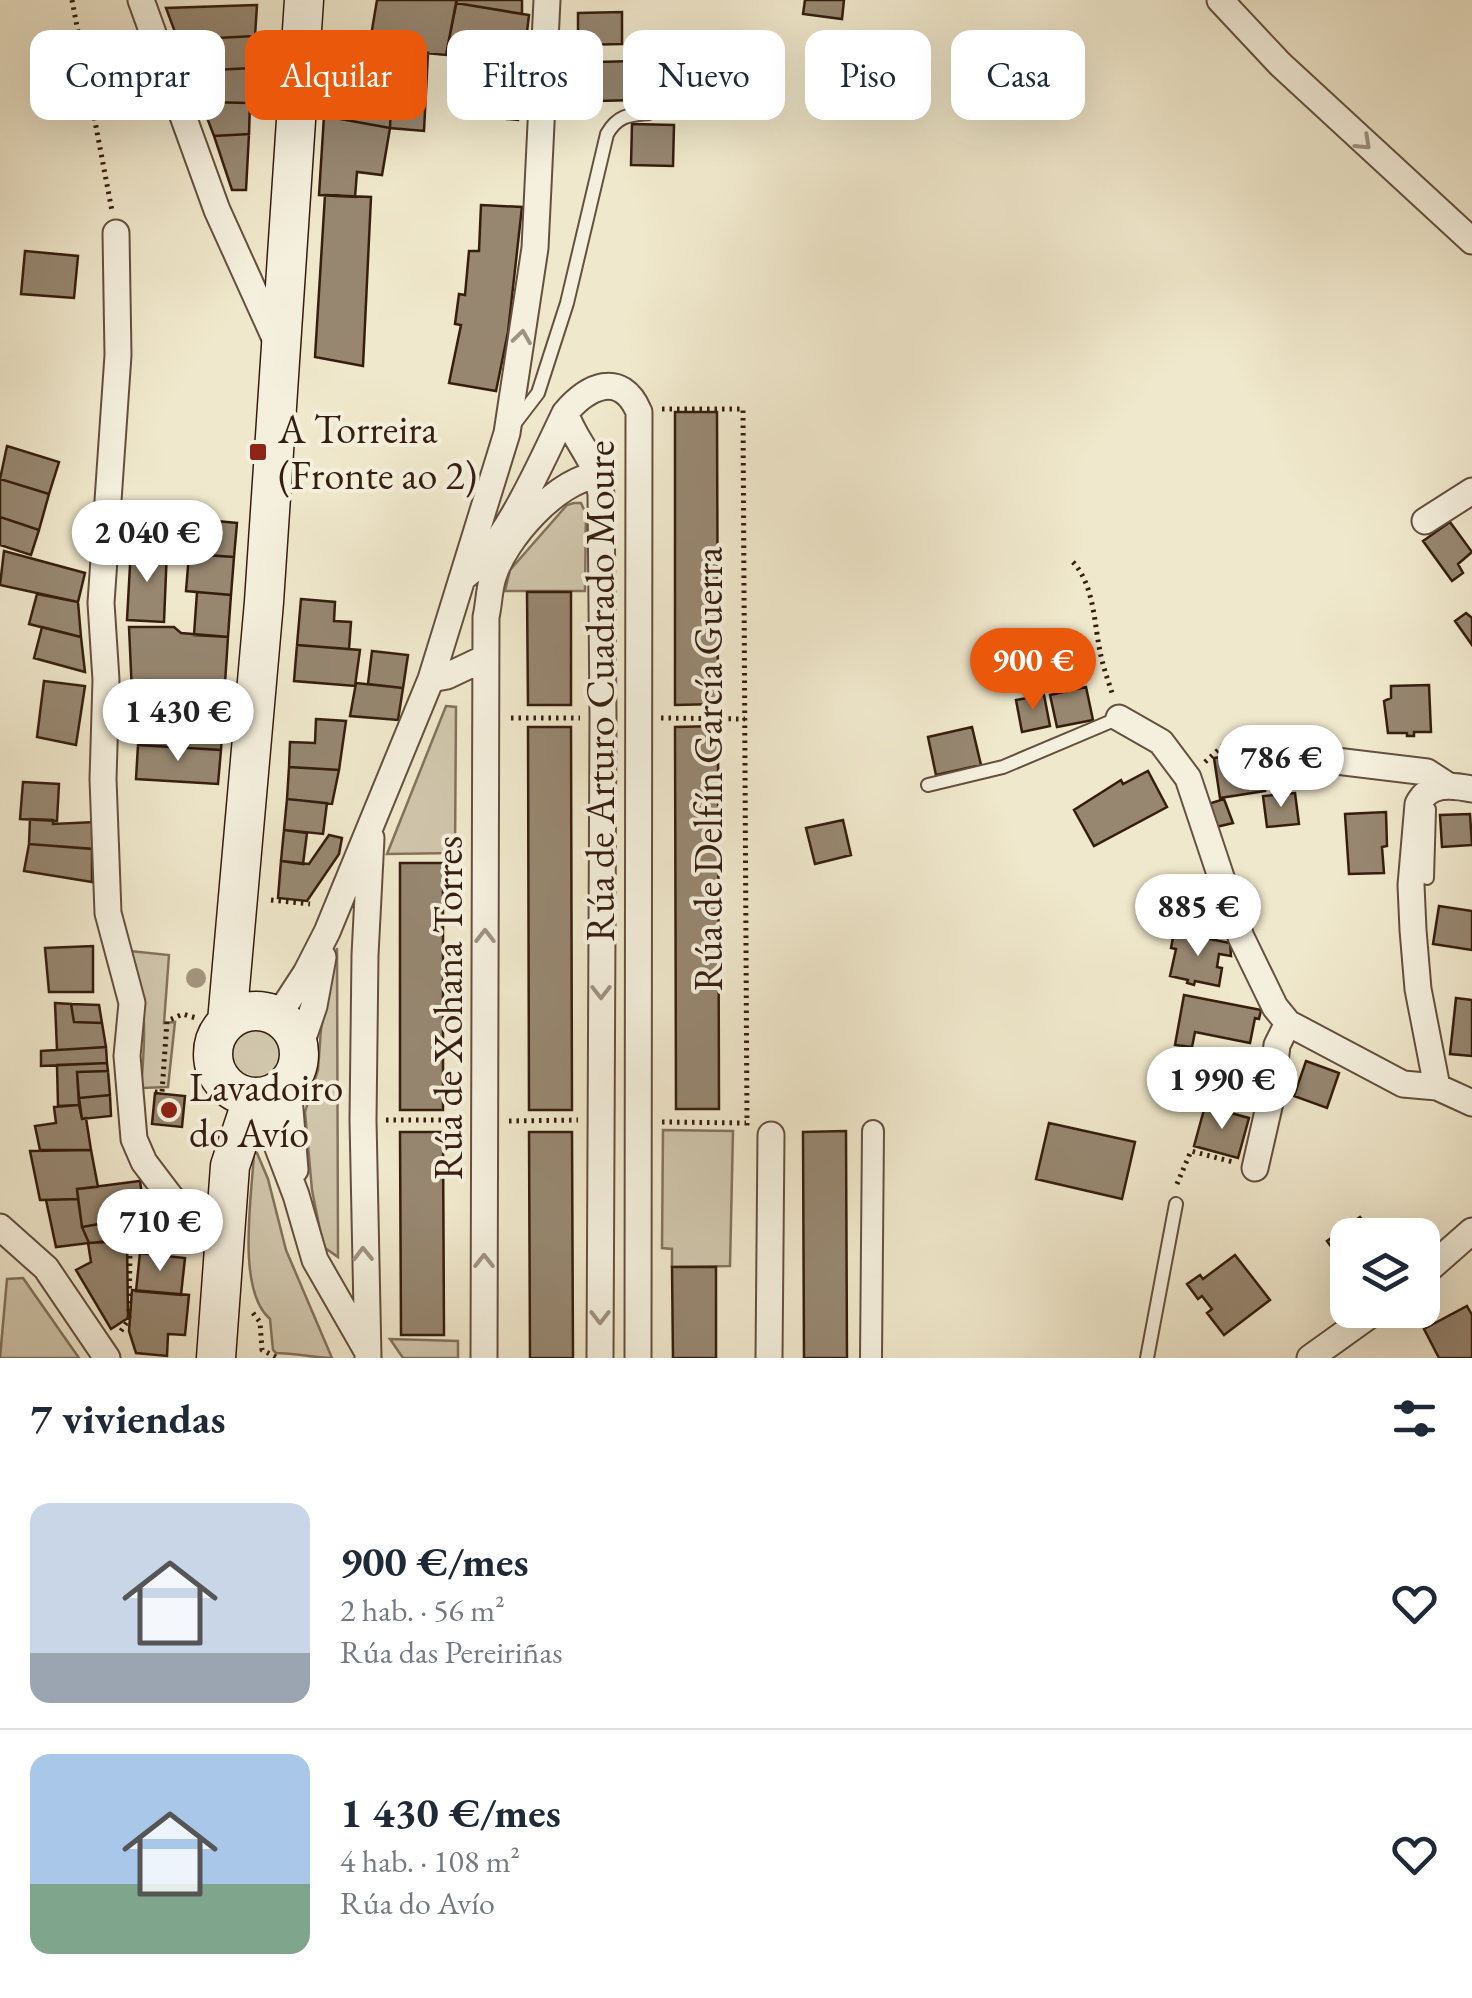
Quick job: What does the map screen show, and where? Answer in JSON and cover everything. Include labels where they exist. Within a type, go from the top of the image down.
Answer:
[{"type":"main road","points":[[240,1017],[294,1031],[300,1048],[296,1075],[256,1090],[215,1069],[212,1054],[215,1040],[240,1017],[304,0]]},
{"type":"main road","points":[[216,1358],[230,1166],[256,1090]]},
{"type":"street","points":[[141,0],[217,210],[281,352]]},
{"type":"street","points":[[240,1017],[306,973],[431,679],[508,433],[535,248],[547,0]]},
{"type":"street","points":[[1220,0],[1280,64],[1472,242]]},
{"type":"street","points":[[116,233],[118,356],[101,603],[106,680],[103,779],[108,912],[132,1003],[127,1056],[134,1139],[144,1162],[169,1196],[198,1230],[222,1250]]},
{"type":"street","name":"Rúa de Arturo Cuadrado Moure","points":[[600,1358],[603,699],[598,475],[566,413],[582,394],[599,387],[624,393],[643,410],[638,1358]]},
{"type":"street","points":[[464,576],[496,542],[566,413]]},
{"type":"street","name":"Rúa de Xohana Torres","points":[[484,1358],[486,616],[493,576],[509,543],[542,506],[572,482],[598,475]]},
{"type":"street","points":[[1426,521],[1472,491]]},
{"type":"street","points":[[455,602],[486,616]]},
{"type":"street","points":[[431,679],[464,670],[485,658]]},
{"type":"street","points":[[1119,718],[1161,742],[1188,778],[1241,937],[1275,1006],[1288,1023],[1403,1084],[1437,1087],[1472,1102]]},
{"type":"street","points":[[1278,754],[1428,772],[1450,788],[1418,804],[1411,885],[1418,989],[1437,1087]]},
{"type":"street","points":[[369,1356],[363,1235],[365,955],[371,827]]},
{"type":"street","points":[[325,921],[343,922],[354,928],[365,955]]},
{"type":"street","points":[[300,1048],[314,1006],[325,921]]},
{"type":"street","points":[[1255,1168],[1277,1045],[1288,1023]]},
{"type":"street","points":[[256,1090],[316,1260],[369,1356]]},
{"type":"street","points":[[755,1129],[770,1358]]},
{"type":"street","points":[[871,1358],[872,1130]]},
{"type":"street","points":[[2,1231],[46,1268],[110,1350]]},
{"type":"street","points":[[1440,1260],[1472,1231]]},
{"type":"street","points":[[1310,1358],[1352,1328]]},
{"type":"lane","points":[[508,433],[538,393],[567,303],[607,134],[623,117]]},
{"type":"lane","points":[[928,785],[1003,767],[1119,718]]},
{"type":"lane","points":[[1427,878],[1450,788]]},
{"type":"lane","points":[[1147,1358],[1176,1204]]},
{"type":"path","points":[[72,0],[116,233]]},
{"type":"path","name":"Rúa de Delfín García Guerra","points":[[643,410],[744,408],[745,719],[755,1129]]},
{"type":"path","points":[[1073,562],[1080,570],[1090,599],[1119,718]]},
{"type":"path","points":[[510,718],[566,718]]},
{"type":"path","points":[[658,718],[745,719]]},
{"type":"path","points":[[1188,778],[1226,743],[1278,754]]},
{"type":"path","points":[[250,890],[325,921]]},
{"type":"path","points":[[162,1089],[167,1021],[183,1014],[240,1017]]},
{"type":"path","points":[[394,1120],[444,1120]]},
{"type":"path","points":[[521,1120],[574,1120]]},
{"type":"path","points":[[664,1122],[755,1129]]},
{"type":"path","points":[[1176,1204],[1178,1180],[1191,1152],[1255,1168]]},
{"type":"path","points":[[110,1350],[129,1320],[130,1250],[152,1250],[150,1208]]},
{"type":"path","points":[[244,1300],[260,1322],[262,1350],[278,1358]]},
{"type":"shaded area","points":[[581,503],[586,514],[585,591],[505,591],[510,570],[567,505]]},
{"type":"shaded area","points":[[446,706],[456,707],[455,853],[387,854]]},
{"type":"shaded area","points":[[337,948],[338,1257],[325,1248],[320,1230],[305,1112],[318,1070],[321,1029]]},
{"type":"shaded area","points":[[130,951],[169,955],[164,1023],[175,1022],[168,1087],[141,1088],[144,1019]]},
{"type":"shaded area","points":[[255,1027],[275,1035],[283,1055],[275,1075],[255,1083],[235,1075],[227,1055],[235,1035]]},
{"type":"shaded area","points":[[663,1130],[733,1131],[730,1266],[672,1267],[672,1249],[662,1248]]},
{"type":"shaded area","points":[[254,1153],[268,1179],[286,1250],[332,1358],[273,1350],[270,1319],[259,1305],[249,1265]]},
{"type":"shaded area","points":[[23,1278],[79,1358],[0,1358],[7,1279]]},
{"type":"shaded area","points":[[390,1339],[458,1341],[458,1358],[403,1358]]},
{"type":"building","points":[[377,0],[457,0],[451,30],[447,30],[446,55],[427,53],[427,30],[372,30]]},
{"type":"building","points":[[522,0],[522,14],[456,3]]},
{"type":"building","points":[[805,0],[844,0],[842,19],[803,14]]},
{"type":"building","points":[[456,3],[529,15],[527,30],[451,30]]},
{"type":"building","points":[[257,5],[255,30],[245,30],[245,37],[225,38],[225,30],[174,30],[166,8]]},
{"type":"building","points":[[622,12],[622,44],[603,44],[603,30],[578,30],[578,13]]},
{"type":"building","points":[[245,37],[245,68],[225,69],[225,38]]},
{"type":"building","points":[[623,61],[623,100],[603,101],[603,62]]},
{"type":"building","points":[[245,68],[245,103],[225,102],[225,69]]},
{"type":"building","points":[[225,102],[245,103],[249,134],[214,136],[208,120],[225,120]]},
{"type":"building","points":[[324,120],[390,128],[382,175],[357,172],[355,197],[319,195]]},
{"type":"building","points":[[346,120],[390,120],[390,128]]},
{"type":"building","points":[[390,120],[425,120],[424,131],[390,128]]},
{"type":"building","points":[[632,124],[674,125],[673,166],[631,165]]},
{"type":"building","points":[[249,134],[246,190],[232,190],[214,136]]},
{"type":"building","points":[[325,195],[371,197],[363,366],[315,357]]},
{"type":"building","points":[[481,205],[522,207],[508,332],[496,391],[449,383],[461,325],[455,324],[459,294],[465,295],[469,251],[479,251]]},
{"type":"building","points":[[25,251],[78,256],[74,298],[21,294]]},
{"type":"building","points":[[675,412],[717,412],[718,704],[675,705]]},
{"type":"building","points":[[7,446],[59,462],[49,494],[0,479]]},
{"type":"building","points":[[0,479],[49,494],[39,530],[0,517]]},
{"type":"building","points":[[0,517],[39,530],[31,555],[0,545]]},
{"type":"building","points":[[184,518],[237,523],[234,557],[181,553]]},
{"type":"building","points":[[1450,522],[1472,552],[1458,564],[1463,573],[1452,581],[1423,541]]},
{"type":"building","points":[[131,547],[167,549],[164,622],[127,620]]},
{"type":"building","points":[[4,551],[85,573],[78,602],[0,585]]},
{"type":"building","points":[[189,554],[234,557],[231,595],[186,591]]},
{"type":"building","points":[[197,592],[231,595],[228,637],[194,635]]},
{"type":"building","points":[[527,592],[571,592],[571,705],[528,705]]},
{"type":"building","points":[[37,594],[78,602],[81,637],[29,624]]},
{"type":"building","points":[[301,599],[335,602],[334,621],[351,622],[349,649],[297,645]]},
{"type":"building","points":[[1466,613],[1472,618],[1472,645],[1455,621]]},
{"type":"building","points":[[42,627],[81,637],[85,672],[34,658]]},
{"type":"building","points":[[129,627],[174,627],[181,633],[228,637],[224,699],[132,693]]},
{"type":"building","points":[[297,645],[360,650],[355,686],[294,681]]},
{"type":"building","points":[[372,651],[408,655],[403,688],[368,684]]},
{"type":"building","points":[[44,681],[85,686],[76,745],[37,737]]},
{"type":"building","points":[[356,683],[403,688],[398,720],[350,716]]},
{"type":"building","points":[[1429,685],[1431,732],[1414,732],[1414,736],[1388,733],[1384,701],[1391,698],[1391,686]]},
{"type":"building","points":[[1086,687],[1093,720],[1057,727],[1050,695]]},
{"type":"building","points":[[142,694],[224,699],[221,750],[138,745]]},
{"type":"building","points":[[1044,695],[1050,726],[1022,732],[1016,700]]},
{"type":"building","points":[[316,719],[346,721],[339,770],[289,767],[290,742],[315,743]]},
{"type":"building","points":[[718,726],[719,1109],[676,1109],[675,727]]},
{"type":"building","points":[[528,727],[571,727],[572,1110],[529,1110]]},
{"type":"building","points":[[972,727],[981,765],[936,775],[928,737]]},
{"type":"building","points":[[138,745],[221,750],[218,784],[136,779]]},
{"type":"building","points":[[1259,751],[1265,791],[1220,798],[1214,758]]},
{"type":"building","points":[[289,767],[339,770],[332,804],[287,799]]},
{"type":"building","points":[[1148,771],[1167,807],[1094,846],[1074,810],[1121,780],[1123,784]]},
{"type":"building","points":[[23,782],[59,784],[57,821],[20,819]]},
{"type":"building","points":[[1295,793],[1299,824],[1267,827],[1263,796]]},
{"type":"building","points":[[287,799],[327,803],[323,834],[284,830]]},
{"type":"building","points":[[1224,799],[1233,823],[1216,827],[1208,804]]},
{"type":"building","points":[[1386,812],[1384,873],[1349,874],[1345,814]]},
{"type":"building","points":[[1470,814],[1472,845],[1442,847],[1440,815]]},
{"type":"building","points":[[30,819],[53,820],[53,824],[95,822],[95,849],[29,844]]},
{"type":"building","points":[[843,820],[851,855],[815,864],[806,828]]},
{"type":"building","points":[[284,830],[307,833],[303,864],[281,861]]},
{"type":"building","points":[[329,835],[342,838],[339,854],[307,901],[278,898],[281,861],[309,864]]},
{"type":"building","points":[[29,844],[92,849],[92,882],[24,871]]},
{"type":"building","points":[[400,863],[443,863],[443,1110],[400,1110]]},
{"type":"building","points":[[1439,906],[1472,911],[1472,950],[1433,944]]},
{"type":"building","points":[[1174,932],[1230,943],[1231,956],[1219,954],[1219,986],[1195,981],[1194,985],[1170,976],[1176,949],[1171,948]]},
{"type":"building","points":[[93,946],[93,992],[49,992],[45,948]]},
{"type":"building","points":[[1184,995],[1261,1010],[1259,1019],[1255,1018],[1250,1043],[1195,1032],[1192,1047],[1175,1045]]},
{"type":"building","points":[[1456,998],[1472,1000],[1472,1056],[1450,1054]]},
{"type":"building","points":[[55,1003],[71,1004],[74,1022],[102,1023],[106,1047],[57,1050]]},
{"type":"building","points":[[71,1004],[99,1005],[102,1023],[74,1022]]},
{"type":"building","points":[[106,1047],[107,1063],[41,1066],[41,1051]]},
{"type":"building","points":[[1306,1061],[1339,1073],[1327,1108],[1294,1096]]},
{"type":"building","points":[[107,1063],[108,1071],[77,1072],[79,1105],[58,1106],[57,1065]]},
{"type":"building","points":[[108,1071],[110,1095],[79,1098],[77,1072]]},
{"type":"building","name":"Lavadoiro do Avío","points":[[155,1093],[185,1096],[182,1127],[152,1124]]},
{"type":"building","points":[[110,1095],[111,1116],[82,1119],[79,1098]]},
{"type":"building","points":[[79,1105],[82,1119],[86,1118],[91,1150],[40,1150],[35,1126],[56,1123],[54,1107]]},
{"type":"building","points":[[1205,1106],[1249,1118],[1238,1158],[1194,1146]]},
{"type":"building","points":[[1049,1123],[1135,1142],[1122,1199],[1036,1179]]},
{"type":"building","points":[[846,1131],[847,1358],[804,1358],[803,1132]]},
{"type":"building","points":[[400,1132],[443,1132],[444,1335],[401,1335]]},
{"type":"building","points":[[529,1132],[572,1132],[573,1358],[530,1358]]},
{"type":"building","points":[[91,1150],[98,1187],[77,1189],[78,1199],[40,1200],[30,1151]]},
{"type":"building","points":[[140,1181],[145,1216],[82,1227],[77,1189]]},
{"type":"building","points":[[78,1199],[89,1243],[56,1247],[46,1200]]},
{"type":"building","points":[[145,1216],[146,1248],[128,1248],[127,1241],[121,1240],[89,1243],[82,1227]]},
{"type":"building","points":[[160,1227],[183,1228],[182,1247],[159,1245]]},
{"type":"building","points":[[127,1241],[128,1318],[111,1329],[76,1270],[91,1262],[88,1243]]},
{"type":"building","points":[[140,1253],[185,1258],[181,1295],[136,1291]]},
{"type":"building","points":[[1235,1255],[1270,1300],[1224,1335],[1207,1313],[1212,1309],[1187,1284],[1200,1275],[1203,1279]]},
{"type":"building","points":[[672,1267],[716,1267],[716,1358],[673,1358]]},
{"type":"building","points":[[132,1290],[189,1295],[185,1335],[168,1334],[167,1356],[136,1353],[129,1331]]},
{"type":"building","points":[[1467,1306],[1472,1315],[1472,1358],[1439,1358],[1424,1329],[1440,1328],[1440,1320]]},
{"type":"place","name":"A Torreira (Fronte ao 2)","points":[[258,452]]},
{"type":"place","name":"Lavadoiro do Avío","points":[[169,1110]]}]
